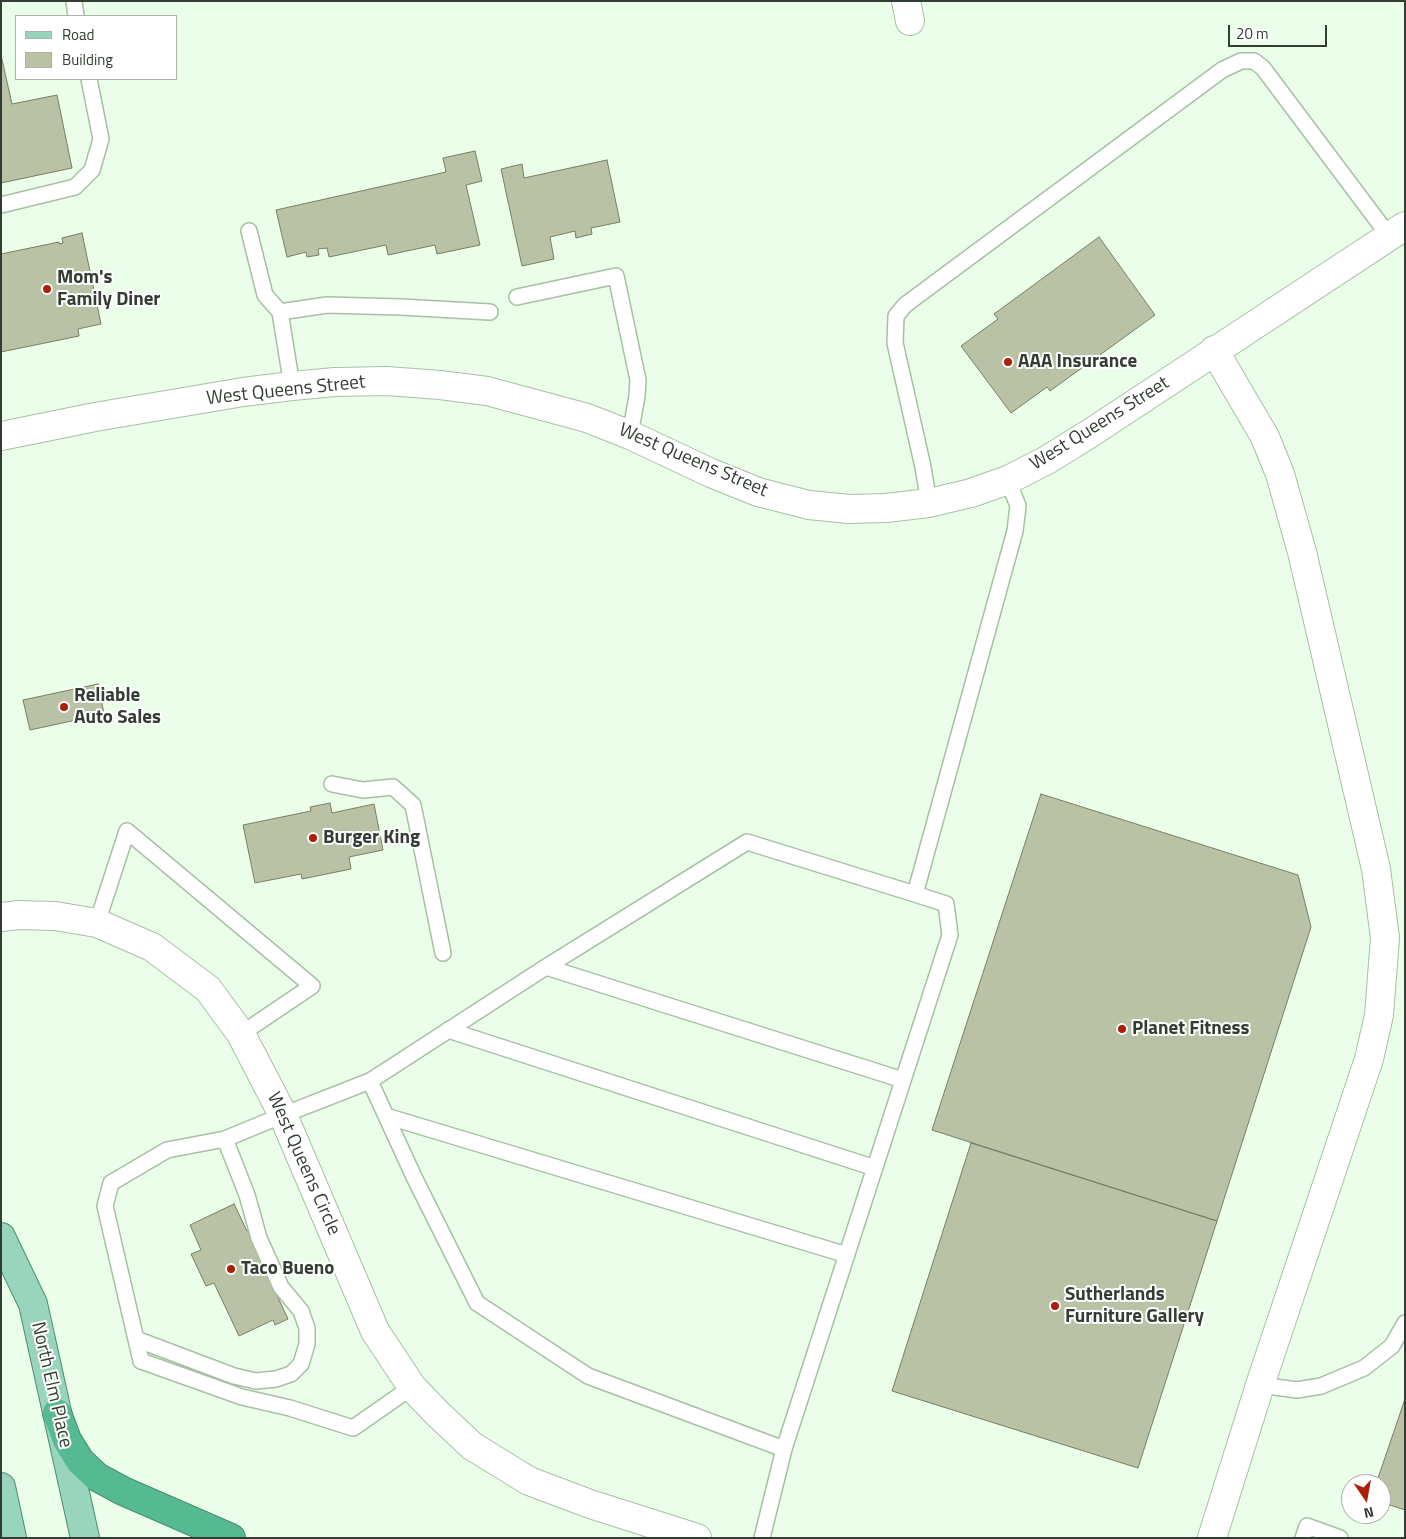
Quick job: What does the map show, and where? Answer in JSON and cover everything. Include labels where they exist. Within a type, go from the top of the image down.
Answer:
[{"type":"highway","points":[[57,1414],[67,1440],[80,1461],[97,1477],[123,1491],[231,1538]]},
{"type":"main road","name":"North Elm Place","points":[[1,1237],[33,1304],[85,1538]]},
{"type":"main road","points":[[1,1487],[12,1538]]},
{"type":"street","name":"West Queens Street","points":[[1,436],[243,392],[292,386],[335,382],[440,385],[487,391],[587,418],[630,435],[750,489],[809,505],[849,509],[886,508],[929,503],[971,493],[1008,480],[1046,460],[1089,434],[1397,231]]},
{"type":"street","points":[[1212,1538],[1260,1385],[1369,1059],[1379,1015],[1385,938],[1376,869],[1302,552],[1280,474],[1265,437],[1214,350]]},
{"type":"street","name":"West Queens Circle","points":[[1,917],[18,915],[55,916],[98,923],[152,947],[208,989],[242,1034],[283,1115],[375,1331],[412,1387],[472,1446],[529,1480],[590,1504],[697,1538]]},
{"type":"lane","points":[[74,1],[76,15]]},
{"type":"lane","points":[[929,503],[924,466],[895,343],[896,316],[906,305],[1222,70],[1241,61],[1254,61],[1263,68],[1397,231]]},
{"type":"lane","points":[[1,205],[76,187],[92,170],[100,139],[89,80]]},
{"type":"lane","points":[[250,231],[265,295],[280,312],[292,386]]},
{"type":"lane","points":[[517,298],[616,276],[638,380],[630,435]]},
{"type":"lane","points":[[280,312],[327,305],[490,312]]},
{"type":"lane","points":[[915,894],[1015,531],[1018,506],[1008,480]]},
{"type":"lane","points":[[332,784],[363,790],[393,787],[413,805],[443,953]]},
{"type":"lane","points":[[98,923],[127,832],[312,986],[242,1034]]},
{"type":"lane","points":[[412,1387],[353,1428],[290,1408],[242,1397],[141,1360],[105,1206],[111,1184],[168,1150],[225,1139],[370,1081],[546,967],[747,842],[946,904],[950,936],[784,1449],[762,1538]]},
{"type":"lane","points":[[546,967],[903,1080]]},
{"type":"lane","points":[[448,1030],[875,1168]]},
{"type":"lane","points":[[370,1081],[414,1176],[477,1303],[588,1376],[784,1449]]},
{"type":"lane","points":[[386,1116],[847,1255]]},
{"type":"lane","points":[[136,1339],[234,1376],[256,1381],[276,1379],[291,1374],[301,1364],[307,1344],[307,1328],[301,1311],[281,1287],[263,1246],[247,1195],[225,1139]]},
{"type":"lane","points":[[1260,1385],[1297,1390],[1321,1386],[1364,1368],[1399,1348],[1405,1323]]},
{"type":"lane","points":[[1303,1538],[1307,1526],[1340,1538]]},
{"type":"building","points":[[1,55],[12,104],[57,95],[72,168],[1,183]]},
{"type":"building","points":[[475,151],[482,181],[466,185],[480,245],[437,254],[435,245],[388,255],[386,245],[329,257],[327,248],[318,249],[319,255],[307,257],[306,252],[287,257],[276,210],[446,172],[443,158]]},
{"type":"building","points":[[607,160],[620,222],[591,228],[592,234],[576,238],[575,231],[550,237],[554,259],[522,266],[501,169],[522,164],[524,178]]},
{"type":"building","name":"Mom's Family Diner","points":[[82,233],[101,324],[78,329],[79,336],[1,352],[1,254],[59,242],[59,244],[63,243],[62,238]]},
{"type":"building","points":[[1099,237],[1155,315],[1050,391],[1047,387],[1011,413],[961,346],[998,319],[994,314]]},
{"type":"building","name":"Reliable Auto Sales","points":[[98,684],[104,714],[30,730],[23,700]]},
{"type":"building","name":"Planet Fitness","points":[[1041,794],[1298,875],[1311,927],[1217,1221],[932,1130]]},
{"type":"building","name":"Burger King","points":[[330,803],[332,813],[374,804],[383,850],[349,857],[351,869],[302,879],[301,874],[255,883],[243,825],[311,811],[310,807]]},
{"type":"building","name":"Sutherlands Furniture Gallery","points":[[971,1143],[1217,1221],[1138,1468],[892,1391]]},
{"type":"building","name":"Taco Bueno","points":[[234,1204],[247,1231],[250,1229],[252,1234],[249,1235],[288,1319],[275,1325],[273,1320],[239,1336],[214,1283],[206,1286],[191,1254],[201,1250],[190,1225]]},
{"type":"building","points":[[1405,1399],[1405,1510],[1391,1505],[1391,1474],[1379,1474]]},
{"type":"place","name":"Mom's Family Diner","points":[[47,289]]},
{"type":"place","name":"AAA Insurance","points":[[1008,362]]},
{"type":"place","name":"Reliable Auto Sales","points":[[64,707]]},
{"type":"place","name":"Burger King","points":[[313,838]]},
{"type":"place","name":"Planet Fitness","points":[[1122,1029]]},
{"type":"place","name":"Taco Bueno","points":[[231,1269]]},
{"type":"place","name":"Sutherlands Furniture Gallery","points":[[1055,1306]]}]
